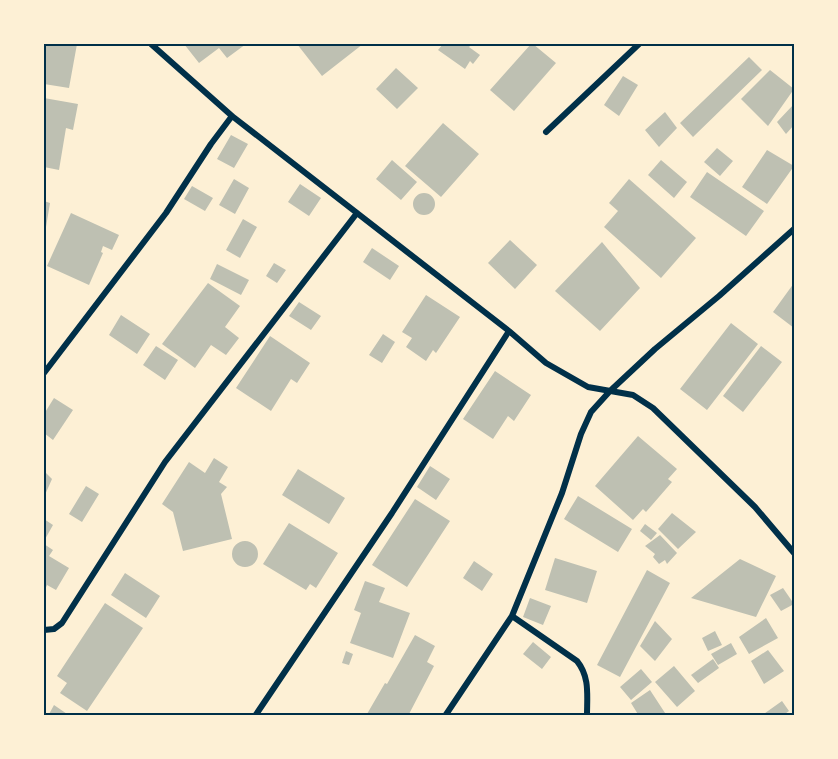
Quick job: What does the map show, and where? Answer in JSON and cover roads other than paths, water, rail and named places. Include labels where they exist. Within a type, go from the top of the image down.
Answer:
[{"type":"street","points":[[151,44],[232,116],[509,331],[546,363],[588,387],[633,395],[653,408],[755,507],[795,553]]},
{"type":"street","points":[[546,132],[639,44]]},
{"type":"street","points":[[44,373],[166,213],[232,116]]},
{"type":"street","points":[[44,630],[54,629],[62,623],[165,462],[357,213]]},
{"type":"street","points":[[445,716],[512,616],[562,493],[581,434],[591,412],[610,391],[795,229]]},
{"type":"street","points":[[255,716],[392,513],[509,331]]},
{"type":"street","points":[[512,616],[577,661],[584,671],[587,683],[587,716]]}]
